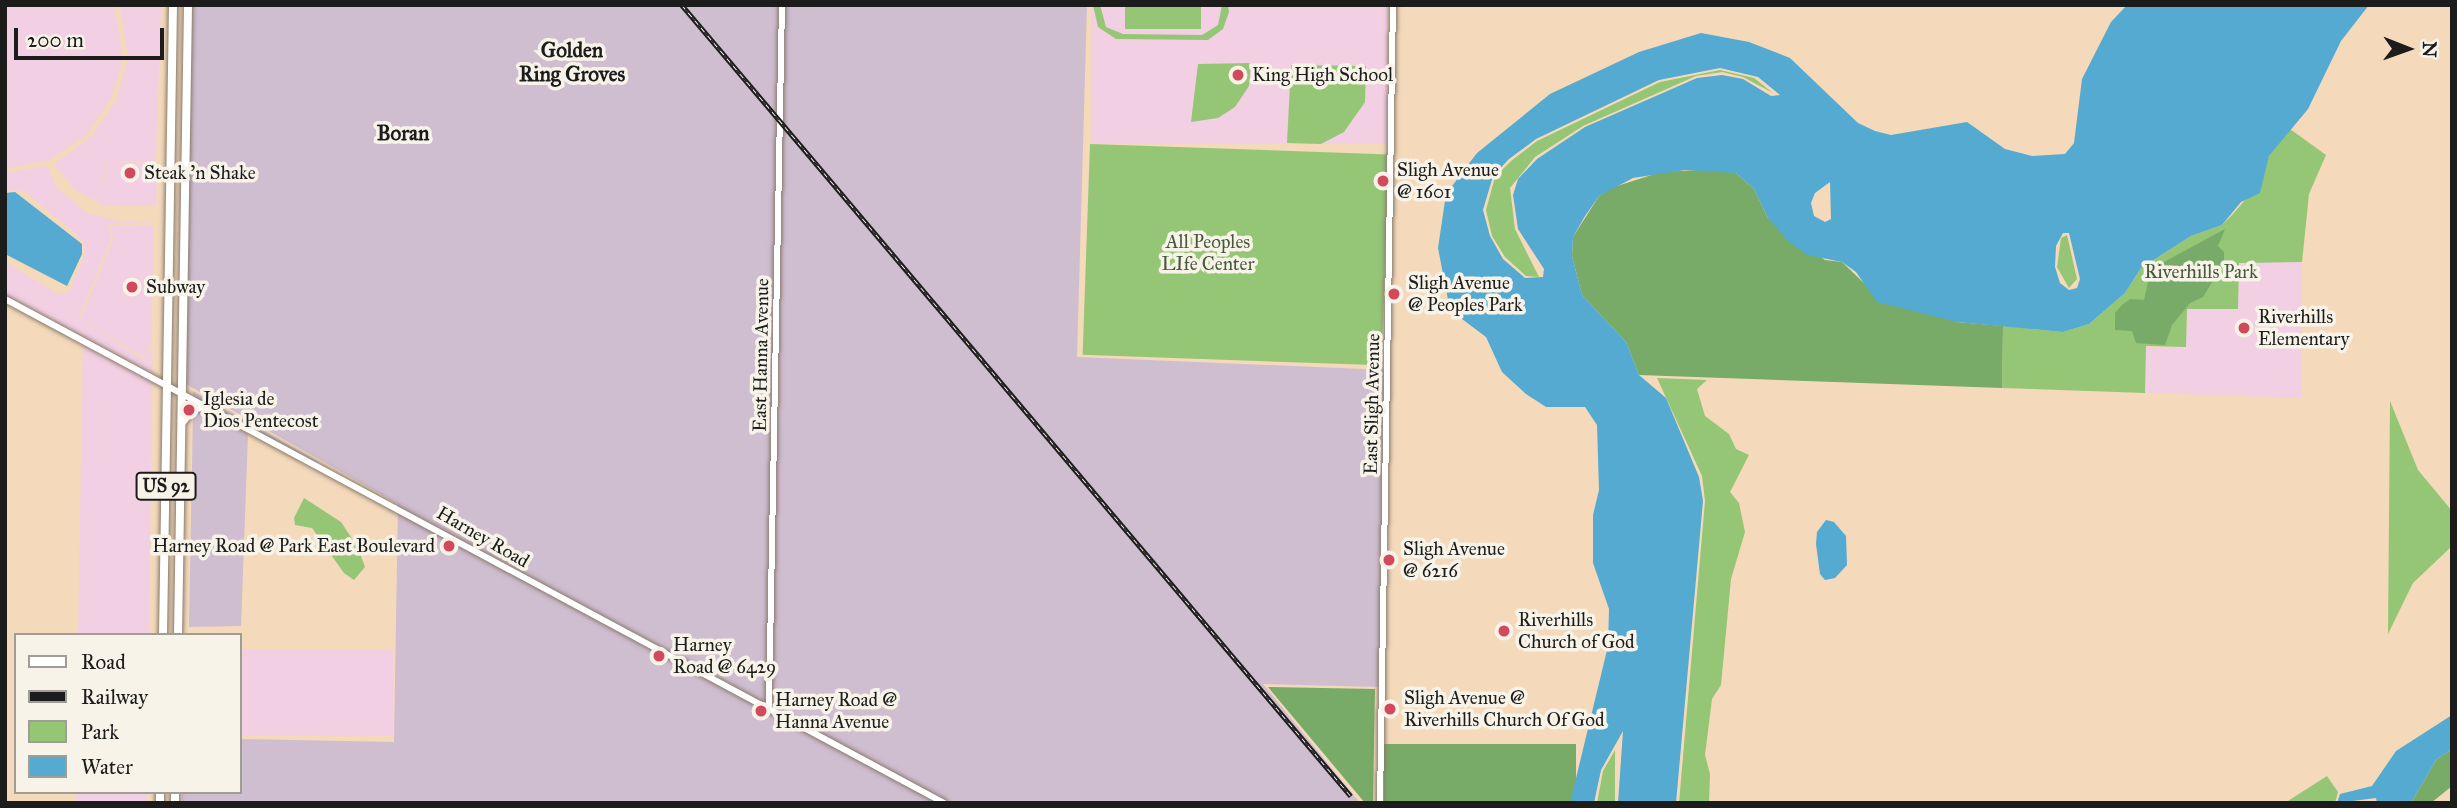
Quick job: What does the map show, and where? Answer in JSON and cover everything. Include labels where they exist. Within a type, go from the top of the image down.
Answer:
[{"type":"main road","name":"US 92","points":[[163,633],[173,5]]},
{"type":"main road","name":"US 92","points":[[178,633],[188,5]]},
{"type":"street","name":"East Hanna Avenue","points":[[769,705],[782,5]]},
{"type":"street","name":"East Sligh Avenue","points":[[1380,803],[1393,5]]},
{"type":"street","name":"Harney Road","points":[[5,299],[569,604],[769,705],[944,803]]},
{"type":"street","points":[[182,424],[192,411],[206,406]]},
{"type":"shaded area","points":[[5,5],[114,5],[123,58],[111,98],[87,134],[48,161],[5,168]]},
{"type":"shaded area","points":[[120,5],[161,5],[156,161],[103,161],[106,206],[75,190],[54,164],[91,137],[116,100],[128,58]]},
{"type":"shaded area","points":[[192,5],[1087,5],[1077,357],[1386,370],[1379,687],[1263,684],[1360,803],[182,803],[182,794],[242,794],[242,739],[394,742],[398,504],[186,384]]},
{"type":"shaded area","name":"King High School","points":[[1091,5],[1388,5],[1388,144],[1091,144]]},
{"type":"shaded area","points":[[105,162],[157,163],[156,206],[104,205]]},
{"type":"shaded area","points":[[47,166],[57,188],[87,213],[117,221],[155,222],[109,224],[111,239],[79,317],[144,360],[153,347],[152,375],[5,296],[5,262],[58,294],[69,292],[85,254],[84,243],[75,233],[24,191],[5,190],[5,173]]},
{"type":"shaded area","points":[[111,225],[154,226],[151,344],[145,358],[81,318],[113,240]]},
{"type":"shaded area","name":"Riverhills Elementary","points":[[2239,262],[2302,262],[2301,398],[2145,393],[2146,347],[2185,347],[2187,309],[2238,309]]},
{"type":"shaded area","points":[[83,344],[152,381],[149,633],[78,633]]},
{"type":"shaded area","points":[[193,391],[317,461],[317,466],[193,397]]},
{"type":"shaded area","points":[[205,410],[248,434],[241,626],[189,627],[193,414]]},
{"type":"shaded area","points":[[242,650],[393,650],[393,736],[242,736]]},
{"type":"shaded area","points":[[76,794],[147,794],[147,803],[76,803]]},
{"type":"green space","points":[[1093,5],[1100,5],[1106,27],[1123,34],[1202,35],[1218,25],[1222,5],[1228,5],[1229,12],[1223,29],[1208,40],[1116,39],[1098,27]]},
{"type":"green space","points":[[1125,5],[1201,5],[1201,29],[1125,29]]},
{"type":"green space","points":[[1251,63],[1249,86],[1235,107],[1218,118],[1191,122],[1198,64]]},
{"type":"green space","points":[[1291,65],[1366,66],[1365,102],[1344,132],[1321,144],[1287,143]]},
{"type":"green space","points":[[1720,70],[1754,78],[1773,93],[1743,77],[1722,72],[1696,76],[1583,126],[1535,157],[1510,188],[1515,229],[1539,277],[1526,276],[1505,257],[1492,236],[1486,210],[1495,177],[1511,161],[1537,141],[1660,82]]},
{"type":"green space","name":"Riverhills Park","points":[[2290,129],[2326,155],[2309,194],[2302,262],[2239,263],[2238,309],[2187,309],[2186,347],[2146,346],[2145,393],[2002,388],[2003,326],[2063,332],[2089,324],[2125,293],[2141,268],[2191,236],[2222,225],[2261,181],[2269,156]]},
{"type":"green space","name":"All Peoples LIfe Center","points":[[1090,144],[1389,154],[1381,365],[1083,355]]},
{"type":"green space","points":[[1715,169],[1736,173],[1754,189],[1768,218],[1825,260],[1842,262],[1866,285],[1957,322],[2003,326],[2002,388],[1639,375],[1626,342],[1582,295],[1572,256],[1573,237],[1599,196],[1614,187],[1661,172]]},
{"type":"green space","points":[[2225,229],[2218,246],[2224,252],[2224,263],[2203,297],[2190,303],[2172,325],[2165,345],[2136,343],[2132,331],[2115,330],[2115,313],[2122,305],[2130,299],[2144,300],[2151,269]]},
{"type":"green space","points":[[2067,235],[2077,279],[2069,288],[2057,267],[2061,238]]},
{"type":"green space","points":[[1657,378],[1707,380],[1697,389],[1705,416],[1729,434],[1736,449],[1749,455],[1730,492],[1739,503],[1745,532],[1731,579],[1721,685],[1712,699],[1705,755],[1710,774],[1709,803],[1679,803],[1705,501],[1702,476]]},
{"type":"green space","points":[[2390,401],[2418,470],[2452,511],[2452,546],[2413,583],[2388,634]]},
{"type":"green space","points":[[304,498],[341,522],[357,546],[365,567],[354,580],[344,573],[312,528],[295,525],[294,518]]},
{"type":"green space","points":[[1268,687],[1375,689],[1373,803],[1365,803]]},
{"type":"green space","points":[[1384,744],[1576,744],[1576,803],[1384,803]]},
{"type":"green space","points":[[2452,749],[2452,786],[2431,803],[2411,803],[2436,760]]},
{"type":"green space","points":[[1615,750],[1615,803],[1597,803],[1603,771]]},
{"type":"green space","points":[[2327,776],[2338,792],[2335,803],[2285,803]]},
{"type":"water","points":[[2127,5],[2369,5],[2341,41],[2308,109],[2269,156],[2260,193],[2241,202],[2222,225],[2191,236],[2141,268],[2125,293],[2089,324],[2063,332],[1957,322],[1877,302],[1856,272],[1842,262],[1807,255],[1787,240],[1768,218],[1754,189],[1736,173],[1685,170],[1633,178],[1599,196],[1585,216],[1573,237],[1572,256],[1582,295],[1626,342],[1639,375],[1666,398],[1699,477],[1703,501],[1676,803],[1618,803],[1623,731],[1601,770],[1594,803],[1570,803],[1608,646],[1609,609],[1593,563],[1593,515],[1599,490],[1597,425],[1585,407],[1546,407],[1526,394],[1502,372],[1486,337],[1450,310],[1438,248],[1446,194],[1477,153],[1550,94],[1639,52],[1701,33],[1749,42],[1790,58],[1858,123],[1875,131],[1891,135],[1967,122],[2005,149],[2032,156],[2065,154],[2074,143],[2082,79],[2111,22]],"holes":[[[1720,68],[1758,77],[1780,95],[1771,96],[1743,79],[1722,75],[1697,78],[1585,127],[1537,159],[1518,179],[1513,195],[1518,229],[1544,269],[1543,277],[1525,278],[1503,259],[1490,236],[1483,210],[1493,176],[1509,159],[1536,139],[1659,80]],[[1830,182],[1831,219],[1825,222],[1814,216],[1811,203],[1815,193]],[[2063,233],[2069,233],[2080,279],[2077,288],[2069,290],[2060,283],[2055,267],[2056,246]]]},
{"type":"water","points":[[15,192],[82,244],[82,254],[67,286],[5,254],[5,193]]},
{"type":"water","points":[[1826,520],[1834,522],[1846,536],[1847,565],[1835,578],[1825,580],[1820,574],[1816,544],[1817,532]]},
{"type":"water","points":[[2452,715],[2452,749],[2436,760],[2411,803],[2377,803],[2376,798],[2337,803],[2340,794],[2372,786],[2396,751]]},
{"type":"railway","points":[[682,5],[1351,796]]},
{"type":"place","name":"King High School","points":[[1238,75]]},
{"type":"place","name":"Steak 'n Shake","points":[[130,173]]},
{"type":"place","name":"Sligh Avenue @ 1601","points":[[1383,181]]},
{"type":"place","name":"Subway","points":[[132,287]]},
{"type":"place","name":"Sligh Avenue @ Peoples Park","points":[[1394,294]]},
{"type":"place","name":"Riverhills Elementary","points":[[2244,328]]},
{"type":"place","name":"Iglesia de Dios Pentecost","points":[[189,410]]},
{"type":"place","name":"Harney Road @ Park East Boulevard","points":[[449,546]]},
{"type":"place","name":"Sligh Avenue @ 6216","points":[[1389,560]]},
{"type":"place","name":"Riverhills Church of God","points":[[1504,631]]},
{"type":"place","name":"Harney Road @ 6429","points":[[659,656]]},
{"type":"place","name":"Sligh Avenue @ Riverhills Church Of God","points":[[1390,709]]},
{"type":"place","name":"Harney Road @ Hanna Avenue","points":[[761,711]]},
{"type":"district","name":"Golden Ring Groves","points":[[572,62]]},
{"type":"district","name":"Boran","points":[[403,133]]}]
